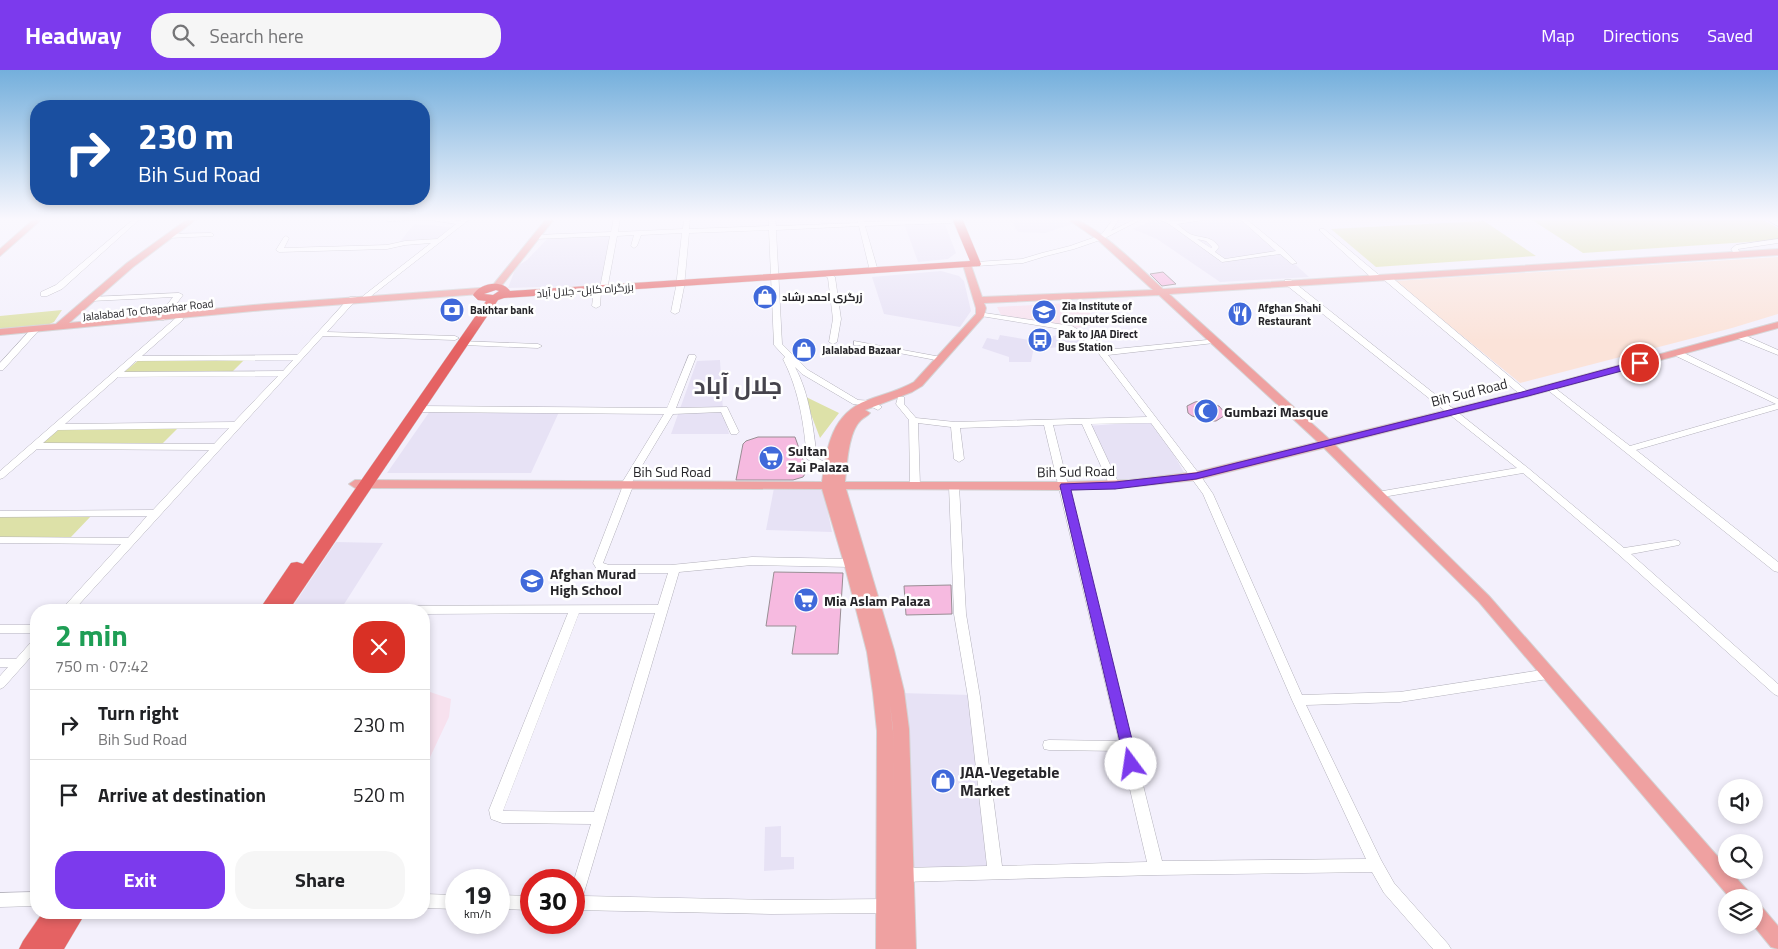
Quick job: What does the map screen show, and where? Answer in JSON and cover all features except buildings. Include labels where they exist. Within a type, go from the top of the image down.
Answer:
[{"type":"highway","points":[[969,259],[971,263]]},
{"type":"highway","name":"بزرگراه کابل- جلال آباد","points":[[493,293],[602,289],[774,275],[971,263]]},
{"type":"highway","name":"بزرگراه کابل- جلال آباد","points":[[774,275],[827,274],[874,269]]},
{"type":"highway","points":[[284,604],[360,484],[493,293]]},
{"type":"highway","points":[[271,604],[418,408],[459,341]]},
{"type":"highway","points":[[31,949],[52,919]]},
{"type":"highway","points":[[50,949],[70,919]]},
{"type":"main road","points":[[56,329],[140,259]]},
{"type":"main road","points":[[493,293],[518,259]]},
{"type":"main road","points":[[1124,259],[1326,443],[1484,599],[1734,889]]},
{"type":"main road","points":[[906,949],[901,729],[896,691],[888,650],[833,486],[842,454],[856,418],[874,405],[918,384],[984,308],[1288,282],[1671,259]]},
{"type":"main road","points":[[971,263],[984,308]]},
{"type":"main road","name":"Jalalabad To Chaparhar Road","points":[[0,337],[56,329],[298,304],[366,298],[493,293]]},
{"type":"main road","name":"Jalalabad To Chaparhar Road","points":[[56,329],[262,311],[298,304]]},
{"type":"main road","points":[[886,949],[885,731],[881,693],[874,652],[829,468],[832,452],[845,419],[856,410],[901,399],[921,391],[930,384],[984,308]]},
{"type":"main road","name":"Bih Sud Road","points":[[360,484],[1115,486],[1196,476],[1525,394],[1778,325]]},
{"type":"main road","name":"Jalalabad To Chaparhar Road","points":[[0,332],[34,332]]},
{"type":"main road","points":[[1763,922],[1778,940]]},
{"type":"street","points":[[44,294],[59,287],[91,259]]},
{"type":"street","points":[[366,298],[416,259]]},
{"type":"street","points":[[596,306],[602,289],[608,259]]},
{"type":"street","points":[[675,312],[681,282],[683,259]]},
{"type":"street","points":[[773,259],[778,345],[797,378],[810,429],[812,458],[829,468]]},
{"type":"street","points":[[871,259],[874,269]]},
{"type":"street","points":[[971,263],[1023,261],[1029,259]]},
{"type":"street","points":[[1221,259],[1224,261],[1237,259]]},
{"type":"street","points":[[1290,259],[1294,263]]},
{"type":"street","points":[[1355,259],[1376,277]]},
{"type":"street","points":[[827,274],[831,277],[837,319],[833,342]]},
{"type":"street","points":[[1386,276],[1525,394]]},
{"type":"street","points":[[1288,282],[1525,470],[1622,552],[1778,691]]},
{"type":"street","points":[[91,299],[179,295],[161,318]]},
{"type":"street","points":[[73,604],[353,300]]},
{"type":"street","points":[[984,308],[1069,328],[1096,344],[1196,476],[1208,494],[1298,700],[1388,888],[1443,949]]},
{"type":"street","points":[[0,476],[180,319]]},
{"type":"street","points":[[0,368],[34,332]]},
{"type":"street","points":[[322,334],[538,346]]},
{"type":"street","points":[[1739,336],[1778,353]]},
{"type":"street","points":[[1103,353],[1214,341]]},
{"type":"street","points":[[858,343],[941,359]]},
{"type":"street","points":[[778,345],[805,372],[856,402],[874,405]]},
{"type":"street","points":[[0,354],[15,353]]},
{"type":"street","points":[[1677,353],[1778,402]]},
{"type":"street","points":[[135,359],[301,357]]},
{"type":"street","points":[[692,357],[671,411],[625,486],[628,486],[598,563],[602,568],[609,569],[671,569],[752,561],[851,563]]},
{"type":"street","points":[[117,375],[286,373]]},
{"type":"street","points":[[1548,387],[1778,568]]},
{"type":"street","points":[[901,399],[900,404],[913,420],[915,486]]},
{"type":"street","points":[[1629,449],[1778,406]]},
{"type":"street","points":[[418,408],[671,411],[724,409],[727,412],[728,424],[734,432]]},
{"type":"street","points":[[913,420],[955,424],[1154,420]]},
{"type":"street","points":[[1085,421],[1115,486]]},
{"type":"street","points":[[1048,422],[1156,868]]},
{"type":"street","points":[[955,424],[959,459]]},
{"type":"street","points":[[56,427],[238,426]]},
{"type":"street","points":[[35,446],[218,446]]},
{"type":"street","points":[[1377,495],[1525,470]]},
{"type":"street","points":[[954,486],[960,614],[974,697],[995,872]]},
{"type":"street","points":[[0,514],[157,513]]},
{"type":"street","points":[[0,540],[131,541]]},
{"type":"street","points":[[1622,552],[1675,543]]},
{"type":"street","points":[[584,869],[674,570],[671,569]]},
{"type":"street","points":[[430,610],[662,609]]},
{"type":"street","points":[[575,610],[496,810],[496,815],[502,817],[599,818]]},
{"type":"street","points":[[0,629],[30,629]]},
{"type":"street","points":[[0,684],[30,651]]},
{"type":"street","points":[[0,663],[19,663]]},
{"type":"street","points":[[1298,700],[1400,697],[1548,674]]},
{"type":"street","points":[[1049,746],[1127,746]]},
{"type":"street","points":[[886,875],[1376,865]]},
{"type":"street","points":[[0,900],[30,899]]},
{"type":"street","points":[[430,901],[445,902]]},
{"type":"street","points":[[585,903],[771,908],[905,906]]},
{"type":"shaded area","points":[[607,259],[602,285],[508,288],[516,267],[527,260]]},
{"type":"shaded area","points":[[917,259],[948,259],[918,262]]},
{"type":"shaded area","points":[[1186,259],[1289,259],[1309,277],[1220,282]]},
{"type":"shaded area","points":[[1746,259],[1778,259],[1778,314],[1732,328],[1520,383],[1395,281]]},
{"type":"shaded area","points":[[941,271],[959,276],[964,281],[971,311],[960,327],[884,314],[872,277]]},
{"type":"shaded area","name":"Zia Institute of Computer Science","points":[[1086,302],[1094,325],[1074,328],[1002,317],[997,307]]},
{"type":"shaded area","points":[[1067,333],[1086,345],[1049,348],[1053,336]]},
{"type":"shaded area","points":[[1000,335],[1035,341],[1031,362],[1009,362],[1009,357],[982,348],[987,338],[998,340]]},
{"type":"shaded area","points":[[720,360],[723,411],[729,434],[671,434],[697,361]]},
{"type":"shaded area","points":[[430,411],[559,412],[531,473],[387,473]]},
{"type":"shaded area","points":[[1155,421],[1186,476],[1115,485],[1088,426]]},
{"type":"shaded area","points":[[774,488],[823,489],[832,532],[766,530]]},
{"type":"shaded area","points":[[336,542],[383,543],[344,604],[294,604]]},
{"type":"shaded area","points":[[430,692],[451,699],[449,717],[430,757]]},
{"type":"shaded area","name":"JAA-Vegetable Market","points":[[900,693],[971,695],[990,869],[912,867]]},
{"type":"shaded area","points":[[781,826],[781,857],[794,857],[794,869],[764,871],[765,827]]},
{"type":"green space","points":[[1367,259],[1492,259],[1376,267]]},
{"type":"green space","points":[[62,310],[54,322],[45,326],[0,329],[0,316]]},
{"type":"green space","points":[[246,358],[232,372],[123,373],[140,359]]},
{"type":"green space","points":[[804,396],[839,413],[820,438]]},
{"type":"green space","points":[[179,427],[162,444],[43,443],[60,428]]},
{"type":"green space","points":[[0,516],[91,516],[71,537],[0,537]]},
{"type":"place","name":"زرگری احمد رشاد","points":[[765,297]]},
{"type":"place","name":"Bakhtar bank","points":[[452,310]]},
{"type":"place","name":"Zia Institute of Computer Science","points":[[1044,312]]},
{"type":"place","name":"Afghan Shahi Restaurant","points":[[1240,314]]},
{"type":"place","name":"Pak to JAA Direct Bus Station","points":[[1040,340]]},
{"type":"place","name":"Jalalabad Bazaar","points":[[804,350]]},
{"type":"place","name":"Gumbazi Masque","points":[[1206,411]]},
{"type":"place","name":"Sultan Zai Palaza","points":[[771,458]]},
{"type":"place","name":"Afghan Murad High School","points":[[532,581]]},
{"type":"place","name":"Mia Aslam Palaza","points":[[806,600]]},
{"type":"place","name":"JAA-Vegetable Market","points":[[943,781]]},
{"type":"district","name":"جلال آباد","points":[[738,385]]},
{"type":"route","points":[[1131,764],[1065,486],[1115,486],[1196,476],[1525,394],[1640,363]]}]
